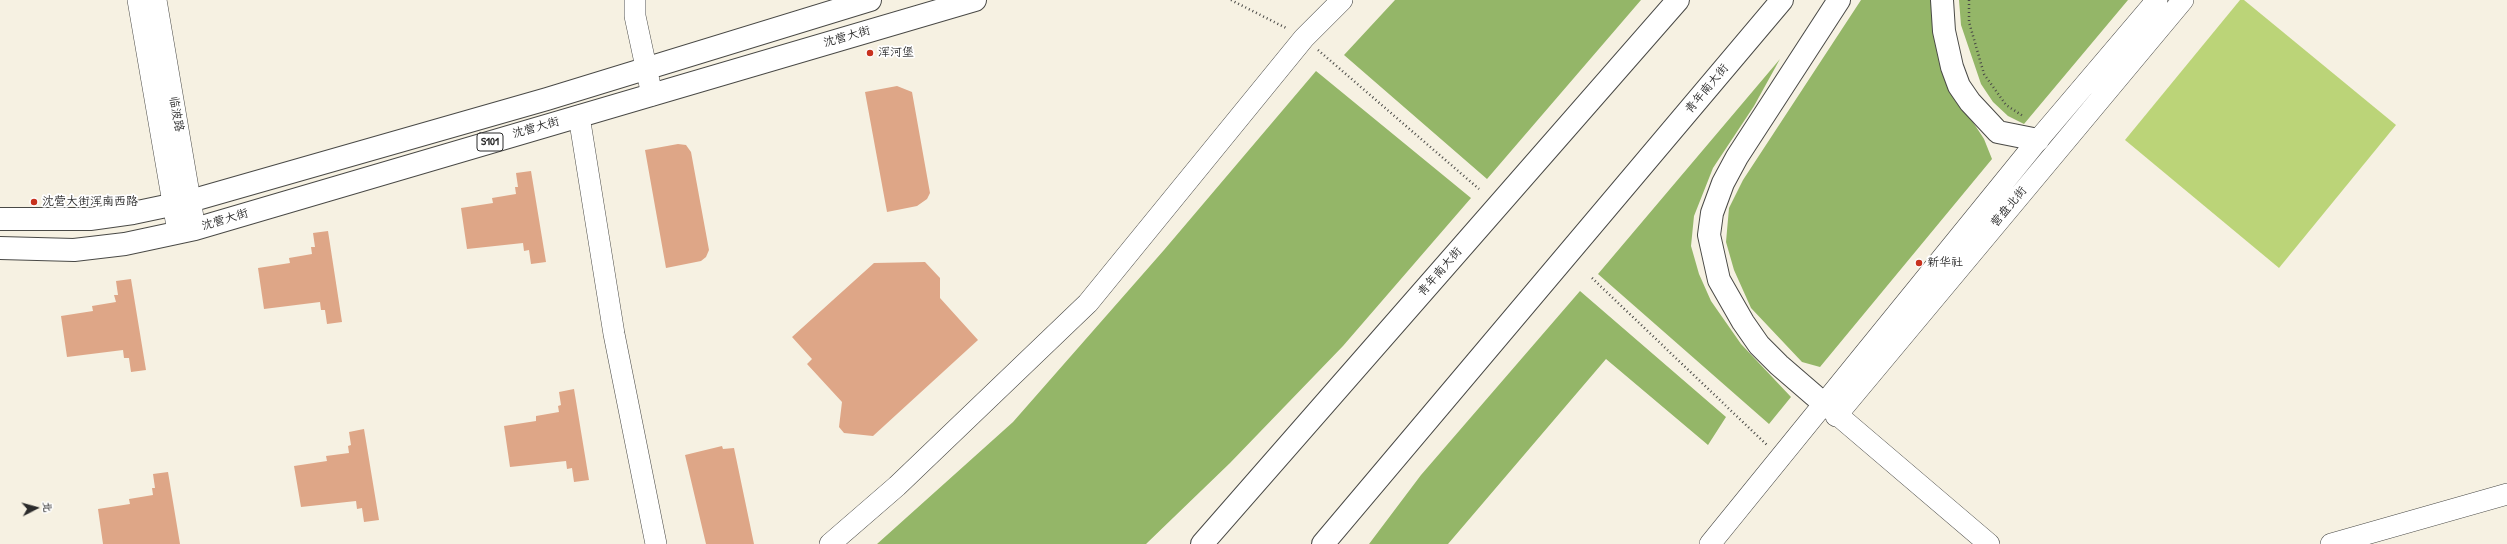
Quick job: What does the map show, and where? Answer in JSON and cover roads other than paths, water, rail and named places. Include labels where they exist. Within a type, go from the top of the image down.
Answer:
[{"type":"main road","name":"沈营大街","points":[[0,219],[90,219],[133,213],[182,203],[548,99],[870,0]]},
{"type":"main road","name":"沈营大街","points":[[0,248],[74,250],[124,244],[186,230],[975,0]]},
{"type":"main road","name":"青年南大街","points":[[1202,544],[1678,0]]},
{"type":"main road","name":"青年南大街","points":[[1323,544],[1782,0]]},
{"type":"main road","points":[[1830,409],[1779,365],[1759,345],[1743,322],[1719,280],[1709,235],[1712,213],[1723,183],[1737,157],[1838,0]]},
{"type":"main road","points":[[1942,0],[1944,30],[1952,67],[1959,86],[1970,102],[1998,132],[2041,136]]},
{"type":"street","points":[[138,0],[182,203],[186,230]]},
{"type":"street","name":"临波路","points":[[156,0],[182,203]]},
{"type":"street","points":[[635,0],[635,16],[645,68],[652,94]]},
{"type":"street","points":[[830,544],[897,486],[1088,303],[1304,38],[1342,0]]},
{"type":"street","name":"营盘北街","points":[[1830,409],[2041,136],[2157,0]]},
{"type":"street","name":"营盘北街","points":[[1830,409],[2183,0]]},
{"type":"street","points":[[578,116],[614,334],[656,544]]},
{"type":"street","points":[[1710,544],[1779,457],[1830,409],[1989,544]]},
{"type":"street","points":[[2338,543],[2507,494]]},
{"type":"place","name":"浑河堡","points":[[870,53]]},
{"type":"place","name":"沈营大街浑南西路","points":[[34,202]]},
{"type":"place","name":"新华社","points":[[1919,263]]}]
